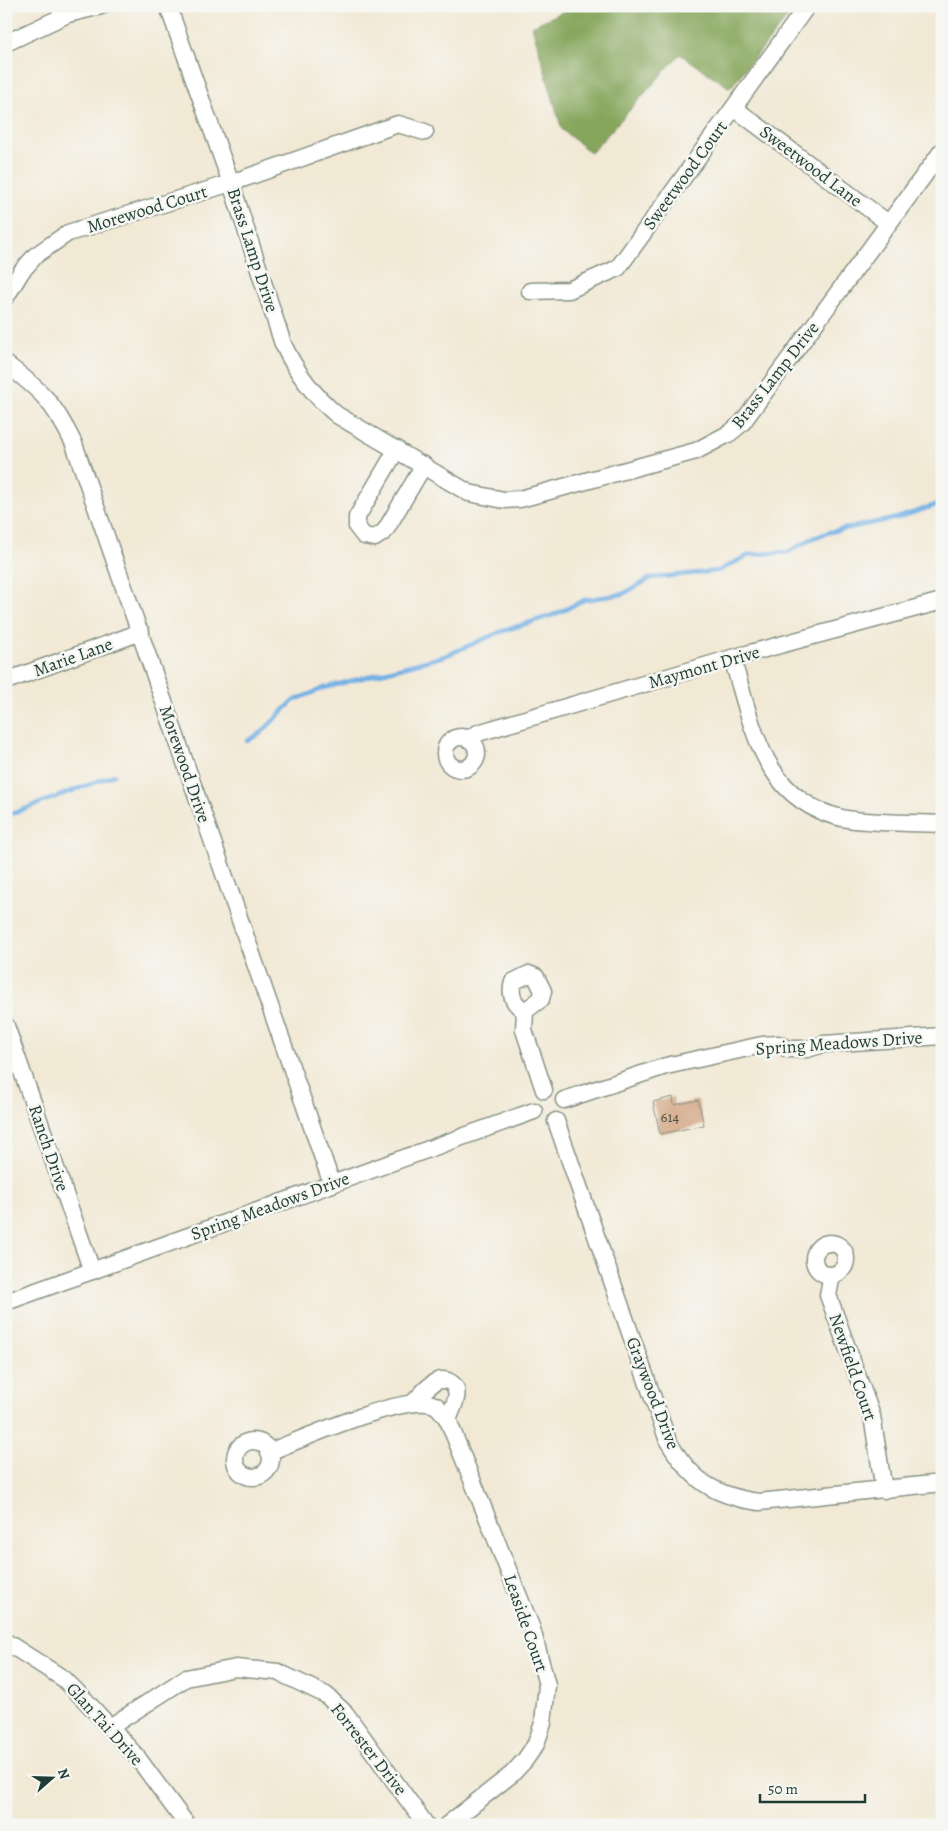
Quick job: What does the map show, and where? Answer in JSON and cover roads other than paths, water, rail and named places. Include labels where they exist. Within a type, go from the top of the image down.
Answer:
[{"type":"street","points":[[6,43],[68,14],[101,6]]},
{"type":"street","name":"Brass Lamp Drive","points":[[168,6],[231,183],[283,344],[292,365],[319,400],[337,415],[469,493],[504,500],[520,499],[696,450],[714,442],[742,424],[942,151]]},
{"type":"street","name":"Sweetwood Court","points":[[530,291],[569,290],[618,268],[807,6]]},
{"type":"street","name":"Sweetwood Lane","points":[[734,108],[888,223]]},
{"type":"street","name":"Morewood Court","points":[[6,297],[20,272],[36,255],[68,233],[231,183],[398,124],[425,132]]},
{"type":"street","name":"Morewood Drive","points":[[6,364],[47,397],[61,417],[74,444],[141,632],[217,859],[332,1184]]},
{"type":"street","points":[[397,449],[357,516],[357,527],[364,536],[375,538],[385,531],[424,465]]},
{"type":"street","name":"Maymont Drive","points":[[468,739],[478,733],[732,658],[942,601]]},
{"type":"street","name":"Marie Lane","points":[[6,681],[141,632]]},
{"type":"street","points":[[732,658],[762,754],[777,778],[791,793],[826,813],[845,818],[942,824]]},
{"type":"street","points":[[525,1011],[524,1030],[544,1090]]},
{"type":"street","name":"Ranch Drive","points":[[6,1026],[92,1271]]},
{"type":"street","name":"Spring Meadows Drive","points":[[564,1100],[666,1066],[762,1045],[778,1044],[788,1049],[798,1049],[824,1044],[942,1036]]},
{"type":"street","points":[[544,1090],[554,1090],[564,1100],[565,1110],[556,1120],[540,1120],[534,1111],[536,1096],[544,1090]]},
{"type":"street","name":"Spring Meadows Drive","points":[[6,1302],[534,1111]]},
{"type":"street","name":"Graywood Drive","points":[[556,1120],[668,1441],[686,1468],[704,1484],[719,1492],[738,1499],[759,1502],[942,1483]]},
{"type":"street","name":"Newfield Court","points":[[832,1275],[828,1295],[872,1416],[884,1490]]},
{"type":"street","name":"Leaside Court","points":[[413,1403],[435,1382],[445,1380],[450,1382],[455,1387],[457,1397],[448,1420]]},
{"type":"street","name":"Leaside Court","points":[[269,1452],[342,1423],[413,1403],[431,1403],[438,1406],[448,1420],[532,1629],[547,1685],[543,1723],[536,1744],[525,1760],[512,1774],[447,1825]]},
{"type":"street","name":"Glan Tai Drive","points":[[6,1642],[64,1680],[137,1757],[187,1825]]},
{"type":"street","name":"Forrester Drive","points":[[110,1727],[186,1678],[236,1668],[278,1672],[326,1695],[346,1714],[426,1825]]},
{"type":"waterway","points":[[247,741],[261,733],[293,701],[324,688],[445,656],[500,632],[556,614],[584,600],[623,594],[651,578],[718,571],[749,555],[788,552],[813,538],[830,532],[897,518],[942,503]]},
{"type":"waterway","points":[[6,816],[114,775]]}]
